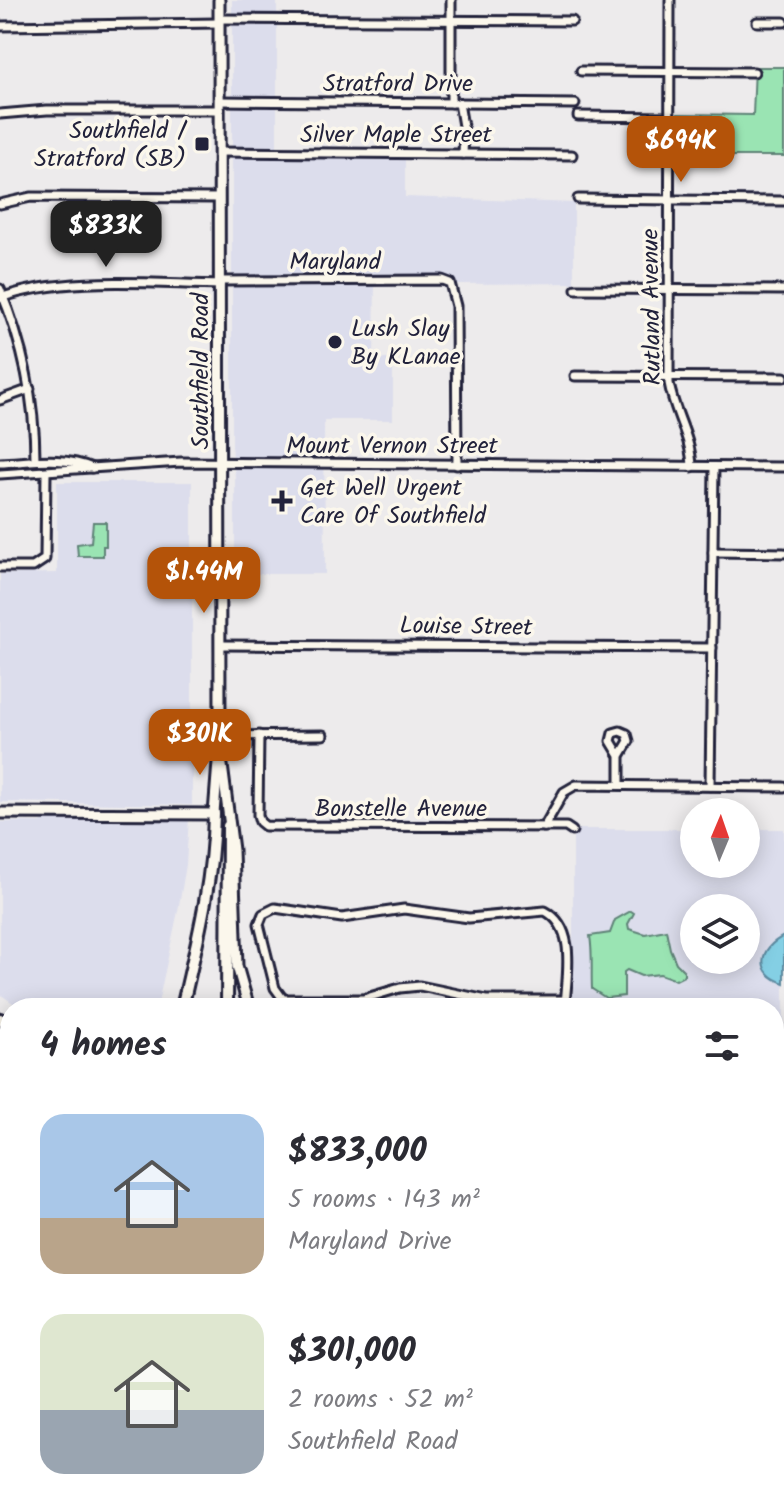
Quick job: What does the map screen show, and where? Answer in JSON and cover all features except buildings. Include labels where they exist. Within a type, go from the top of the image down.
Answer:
[{"type":"highway","points":[[184,998],[207,897],[214,814]]},
{"type":"highway","points":[[227,998],[228,826]]},
{"type":"main road","name":"Southfield Road","points":[[214,814],[220,739],[219,0]]},
{"type":"main road","name":"Southfield Road","points":[[220,739],[233,850],[237,966],[246,998]]},
{"type":"main road","points":[[0,813],[214,814]]},
{"type":"street","points":[[451,0],[455,103],[464,132],[463,154]]},
{"type":"street","name":"Rutland Avenue","points":[[670,0],[669,376],[674,406],[688,436],[692,467]]},
{"type":"street","points":[[0,26],[219,21],[572,21]]},
{"type":"street","points":[[757,22],[784,22]]},
{"type":"street","points":[[581,71],[754,72]]},
{"type":"street","name":"Stratford Drive","points":[[0,114],[220,105],[575,104]]},
{"type":"street","points":[[578,116],[670,117]]},
{"type":"street","name":"Silver Maple Street","points":[[219,152],[572,155]]},
{"type":"street","points":[[0,204],[31,197],[219,198]]},
{"type":"street","points":[[578,199],[784,201]]},
{"type":"street","name":"Maryland","points":[[1,295],[62,285],[442,280],[450,283],[456,306],[457,465]]},
{"type":"street","points":[[576,289],[784,290]]},
{"type":"street","points":[[1,295],[18,337],[30,389],[35,459]]},
{"type":"street","points":[[575,376],[784,377]]},
{"type":"street","points":[[0,400],[30,389]]},
{"type":"street","points":[[0,463],[35,459],[80,463],[95,469]]},
{"type":"street","name":"Mount Vernon Street","points":[[0,474],[170,463],[784,467]]},
{"type":"street","points":[[710,786],[714,467]]},
{"type":"street","points":[[0,567],[33,567],[42,563],[47,551],[46,473]]},
{"type":"street","points":[[713,552],[784,553]]},
{"type":"street","name":"Louise Street","points":[[220,645],[712,648]]},
{"type":"street","points":[[220,739],[259,735],[323,735]]},
{"type":"street","name":"Bonstelle Avenue","points":[[259,735],[260,822],[270,828],[566,827],[572,831]]},
{"type":"street","points":[[620,756],[620,785]]},
{"type":"street","points":[[544,827],[561,795],[571,787],[784,787]]},
{"type":"street","points":[[282,998],[275,988],[259,924],[265,912],[279,907],[342,918],[404,909],[469,918],[545,911],[559,920],[565,933],[565,998]]},
{"type":"street","points":[[366,998],[400,988],[420,986],[474,998]]},
{"type":"shaded area","points":[[232,0],[277,0],[277,155],[405,157],[405,197],[574,203],[574,283],[457,284],[454,279],[444,277],[375,279],[374,359],[393,359],[393,420],[324,420],[325,574],[235,574]]},
{"type":"shaded area","points":[[57,482],[192,482],[192,805],[0,802],[0,574],[57,573]]},
{"type":"shaded area","points":[[46,818],[65,821],[189,818],[186,865],[159,998],[6,998],[0,994],[0,822],[41,822]]},
{"type":"shaded area","points":[[573,829],[680,829],[680,878],[760,878],[760,829],[784,829],[784,998],[573,998]]},
{"type":"green space","points":[[755,67],[784,67],[784,156],[678,156],[678,114],[753,115]]},
{"type":"green space","points":[[93,522],[106,522],[103,556],[78,556],[77,544],[91,542]]},
{"type":"green space","points":[[631,911],[634,913],[628,924],[629,929],[645,934],[666,930],[670,949],[680,967],[680,974],[684,976],[676,980],[660,974],[641,976],[627,970],[624,972],[624,996],[606,998],[592,989],[590,936],[610,933],[615,920]]},
{"type":"water","points":[[784,936],[784,983],[768,973],[763,960],[769,947]]},
{"type":"place","name":"Southfield / Stratford (SB)","points":[[202,144]]},
{"type":"place","name":"Lush Slay By KLanae","points":[[335,342]]},
{"type":"place","name":"Get Well Urgent Care Of Southfield","points":[[282,501]]}]
